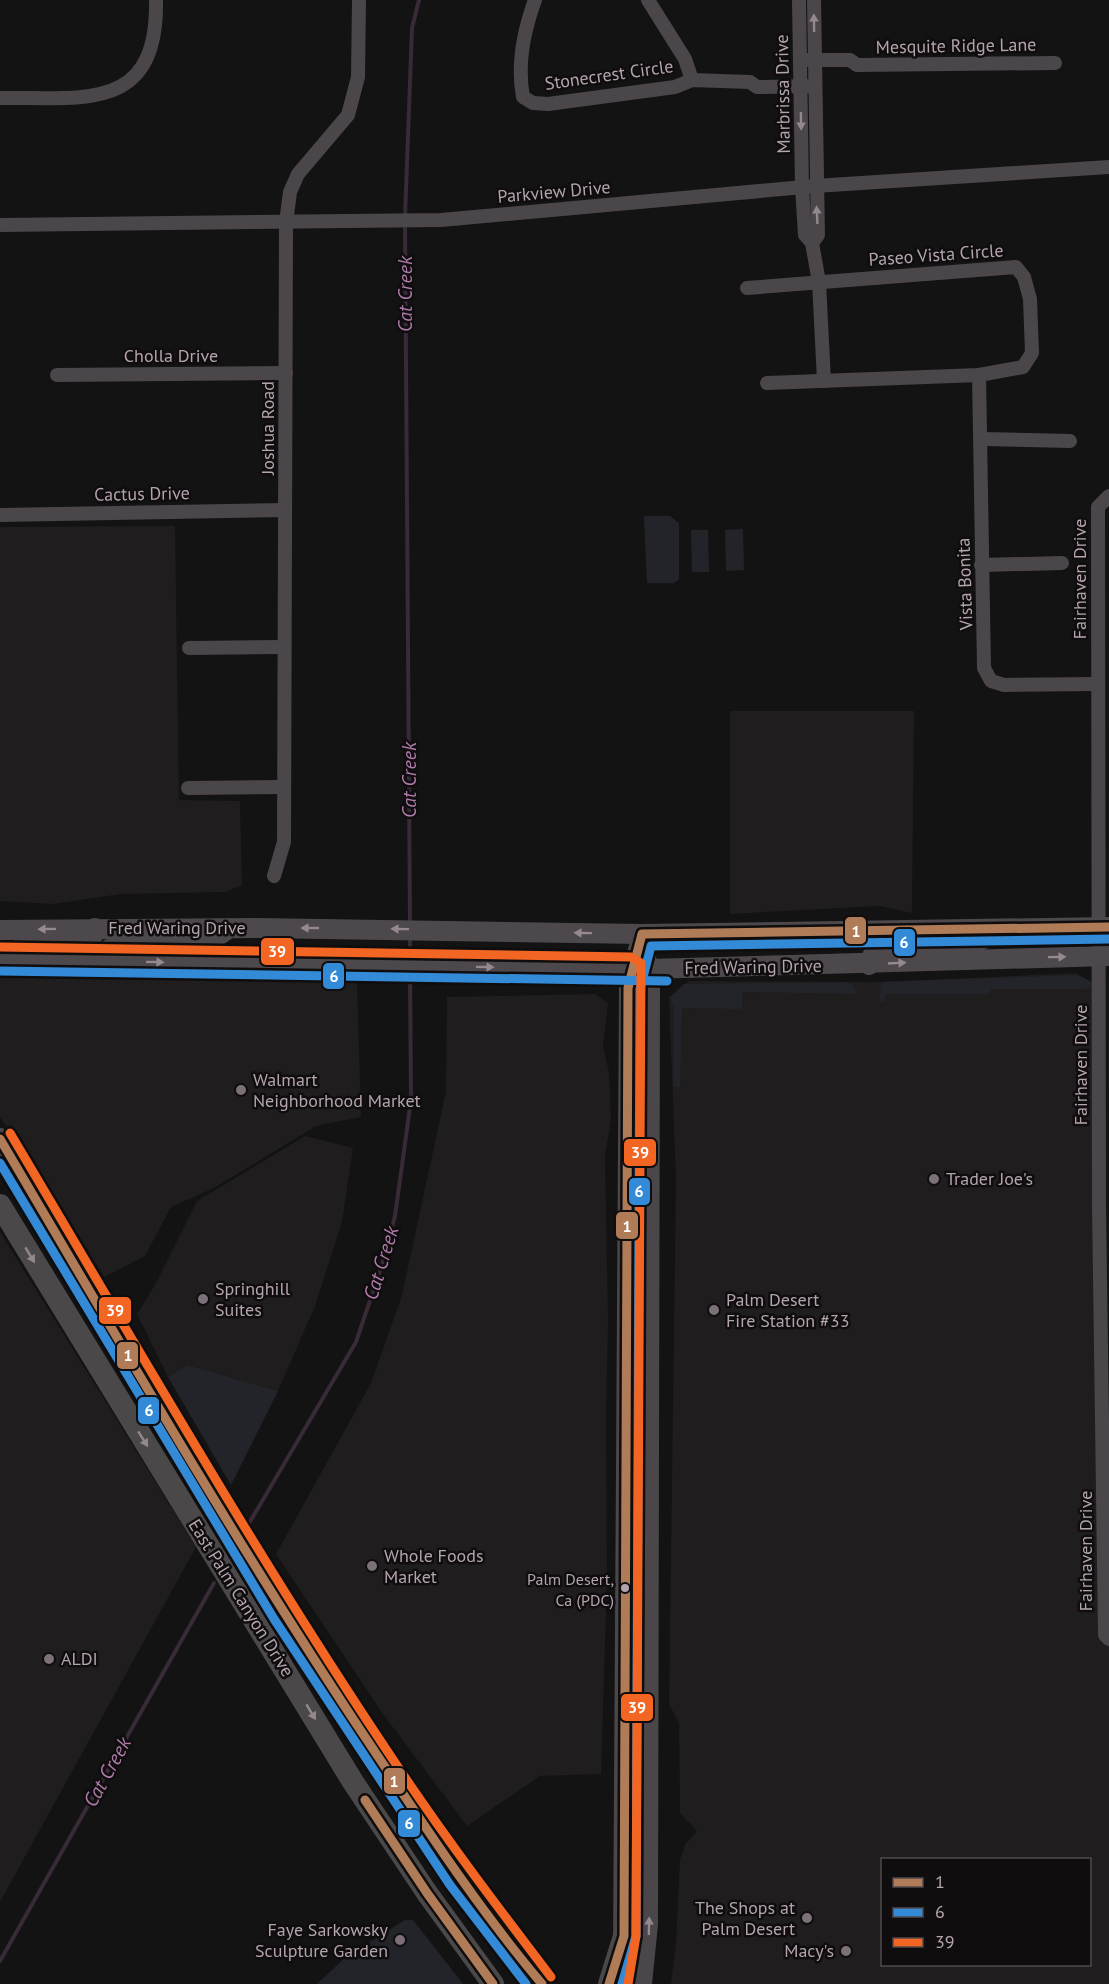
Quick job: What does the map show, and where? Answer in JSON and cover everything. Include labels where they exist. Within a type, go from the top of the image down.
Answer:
[{"type":"main road","name":"Fred Waring Drive","points":[[0,930],[231,928],[642,934],[1104,927]]},
{"type":"main road","points":[[0,957],[24,947],[78,946],[92,938],[95,928]]},
{"type":"main road","points":[[96,961],[109,949],[195,943],[215,938],[231,928]]},
{"type":"main road","points":[[869,965],[873,954],[883,948],[974,943],[1015,928]]},
{"type":"main road","name":"Fred Waring Drive","points":[[0,957],[96,961],[362,963],[640,969],[869,965],[1104,956]]},
{"type":"main road","name":"East Palm Canyon Drive","points":[[0,1139],[280,1609],[336,1696],[490,1918],[541,1984]]},
{"type":"main road","name":"East Palm Canyon Drive","points":[[0,1204],[353,1782],[427,1893],[493,1984]]},
{"type":"main road","points":[[269,1642],[313,1686],[324,1693],[336,1696]]},
{"type":"main road","points":[[609,1984],[624,1936]]},
{"type":"main road","points":[[471,1954],[484,1984]]},
{"type":"street","points":[[0,98],[92,97],[116,90],[137,75],[151,50],[156,27],[156,0]]},
{"type":"street","name":"Joshua Road","points":[[274,876],[284,842],[286,222],[291,192],[298,174],[310,156],[334,133],[348,115],[358,77],[359,0]]},
{"type":"street","name":"Stonecrest Circle","points":[[535,0],[524,46],[520,80],[523,97],[533,103],[548,104],[675,87],[692,80],[750,82],[758,78],[776,82],[808,74]]},
{"type":"street","name":"Stonecrest Circle","points":[[648,0],[685,59],[692,80]]},
{"type":"street","name":"Marbrissa Drive","points":[[799,0],[808,74]]},
{"type":"street","name":"Marbrissa Drive","points":[[813,0],[808,74],[809,187],[818,235],[812,243],[819,282],[824,381]]},
{"type":"street","name":"Mesquite Ridge Lane","points":[[808,74],[835,65],[852,69],[857,64],[1055,63]]},
{"type":"street","name":"Parkview Drive","points":[[0,225],[441,220],[809,187],[1109,167]]},
{"type":"street","name":"Paseo Vista Circle","points":[[747,288],[1016,267],[1024,277],[1030,299],[1032,353],[1023,367],[979,375],[766,383]]},
{"type":"street","name":"Cholla Drive","points":[[57,375],[286,373]]},
{"type":"street","name":"Vista Bonita","points":[[979,375],[984,668],[991,681],[1004,685],[1098,684]]},
{"type":"street","points":[[981,439],[1070,441]]},
{"type":"street","name":"Fairhaven Drive","points":[[1107,1637],[1104,927],[1098,684],[1103,662],[1098,507],[1108,497]]},
{"type":"street","name":"Cactus Drive","points":[[0,514],[285,510]]},
{"type":"street","points":[[981,564],[1062,563]]},
{"type":"street","points":[[189,648],[283,647]]},
{"type":"street","points":[[188,788],[284,787]]},
{"type":"street","points":[[616,1984],[624,1936],[627,1101],[642,934]]},
{"type":"street","points":[[640,969],[649,1924],[643,1984]]},
{"type":"shaded area","points":[[644,516],[670,516],[679,523],[679,579],[674,583],[647,583]]},
{"type":"shaded area","points":[[175,526],[179,800],[240,801],[242,885],[225,892],[121,894],[53,904],[0,901],[0,527]]},
{"type":"shaded area","points":[[743,529],[744,570],[726,571],[725,530]]},
{"type":"shaded area","points":[[691,530],[708,530],[709,572],[692,572]]},
{"type":"shaded area","points":[[730,711],[914,711],[912,913],[879,906],[730,914]]},
{"type":"shaded area","name":"The Shops at Palm Desert","points":[[1076,973],[1096,989],[1109,1643],[1109,1984],[671,1984],[676,1943],[680,1859],[686,1843],[697,1831],[680,1813],[679,1723],[669,1704],[676,1179],[669,997],[689,981],[881,982]]},
{"type":"shaded area","points":[[0,975],[357,983],[361,1117],[316,1126],[214,1188],[171,1207],[145,1256],[104,1277],[59,1204],[0,1117]]},
{"type":"shaded area","points":[[1078,975],[1092,982],[1092,986],[1086,989],[991,989],[990,994],[885,994],[885,1002],[879,1001],[881,982]]},
{"type":"shaded area","points":[[847,982],[855,987],[856,994],[743,992],[742,1009],[682,1008],[680,1088],[673,1086],[674,1006],[670,997],[684,984]]},
{"type":"shaded area","points":[[595,994],[608,1003],[603,1046],[609,1072],[611,1120],[605,1156],[608,1322],[607,1579],[601,1774],[540,1776],[467,1826],[383,1714],[276,1554],[371,1383],[402,1295],[446,1091],[447,997]]},
{"type":"shaded area","points":[[305,1136],[353,1148],[342,1222],[315,1306],[278,1391],[188,1365],[168,1377],[137,1314],[155,1285],[197,1201]]},
{"type":"shaded area","points":[[0,1232],[196,1547],[0,1902]]},
{"type":"shaded area","points":[[188,1365],[278,1391],[231,1485],[168,1377]]},
{"type":"shaded area","name":"Faye Sarkowsky Sculpture Garden","points":[[405,1920],[413,1920],[463,1984],[317,1984],[346,1957]]},
{"type":"waterway","name":"Cat Creek","points":[[405,217],[412,28],[419,0]]},
{"type":"waterway","name":"Cat Creek","points":[[405,224],[410,925]]},
{"type":"waterway","name":"Cat Creek","points":[[410,935],[410,961]]},
{"type":"waterway","name":"Cat Creek","points":[[248,1525],[356,1342],[382,1265],[395,1216],[411,1100],[410,971]]},
{"type":"waterway","name":"Cat Creek","points":[[0,1961],[214,1583]]},
{"type":"transit line","name":"1","points":[[609,1984],[624,1936],[628,988],[642,934],[1109,927]]},
{"type":"transit line","name":"6","points":[[622,1984],[636,1936],[640,989],[651,946],[1109,939]]},
{"type":"transit line","name":"39","points":[[0,947],[631,957],[641,963],[636,1936],[628,1984]]},
{"type":"transit line","name":"6","points":[[0,971],[667,981]]},
{"type":"transit line","name":"39","points":[[10,1133],[250,1536],[350,1695],[438,1825],[551,1977]]},
{"type":"transit line","name":"1","points":[[0,1139],[177,1439],[315,1661],[449,1862],[542,1984]]},
{"type":"transit line","name":"6","points":[[0,1163],[274,1619],[450,1885],[526,1984]]},
{"type":"transit line","name":"1","points":[[365,1800],[427,1893],[493,1984]]},
{"type":"place","name":"Walmart Neighborhood Market","points":[[241,1090]]},
{"type":"place","name":"Trader Joe's","points":[[934,1179]]},
{"type":"place","name":"Springhill Suites","points":[[203,1299]]},
{"type":"place","name":"Palm Desert Fire Station #33","points":[[714,1310]]},
{"type":"place","name":"Whole Foods Market","points":[[372,1566]]},
{"type":"place","name":"Palm Desert, Ca (PDC)","points":[[625,1588]]},
{"type":"place","name":"ALDI","points":[[49,1659]]},
{"type":"place","name":"The Shops at Palm Desert","points":[[807,1918]]},
{"type":"place","name":"Faye Sarkowsky Sculpture Garden","points":[[400,1940]]},
{"type":"place","name":"Macy's","points":[[846,1951]]}]
